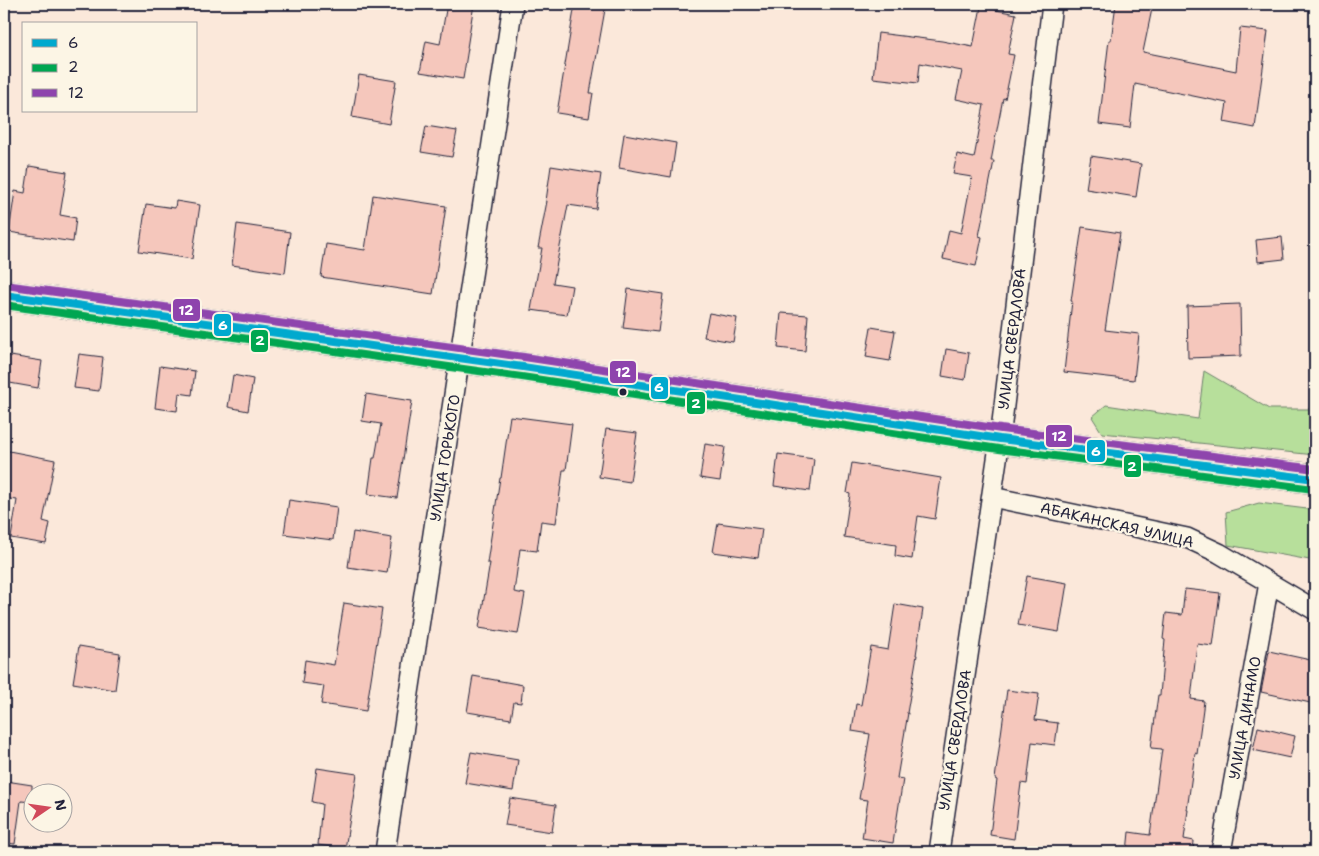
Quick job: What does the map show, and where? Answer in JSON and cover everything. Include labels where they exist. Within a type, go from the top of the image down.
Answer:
[{"type":"main road","points":[[4,295],[523,367],[1000,439],[1315,479]]},
{"type":"street","name":"УЛИЦА ГОРЬКОГО","points":[[385,852],[513,4]]},
{"type":"street","name":"УЛИЦА СВЕРДЛОВА","points":[[939,852],[1000,439],[1052,4]]},
{"type":"street","name":"АБАКАНСКАЯ УЛИЦА","points":[[992,497],[1187,538],[1219,553],[1315,610]]},
{"type":"street","name":"УЛИЦА ДИНАМО","points":[[1221,852],[1269,583]]},
{"type":"green space","points":[[1204,371],[1269,409],[1315,409],[1315,455],[1102,433],[1092,417],[1106,405],[1198,419]]},
{"type":"green space","points":[[1259,503],[1315,510],[1315,561],[1228,545],[1226,512]]},
{"type":"building","points":[[447,4],[474,4],[463,79],[420,72],[426,41],[440,44]]},
{"type":"building","points":[[575,4],[606,4],[590,93],[593,93],[589,118],[557,113]]},
{"type":"building","points":[[1116,4],[1153,4],[1143,52],[1236,71],[1240,28],[1268,31],[1255,128],[1224,122],[1227,103],[1135,84],[1130,128],[1099,124],[1109,40],[1111,40]]},
{"type":"building","points":[[981,7],[1016,14],[1008,54],[1014,55],[1005,99],[1003,98],[991,161],[994,161],[979,236],[982,237],[976,266],[943,259],[949,230],[961,233],[972,177],[953,174],[957,154],[974,158],[984,105],[956,99],[962,71],[920,63],[918,83],[873,78],[878,33],[973,47]]},
{"type":"building","points":[[359,75],[396,81],[389,124],[352,117]]},
{"type":"building","points":[[426,126],[457,131],[452,157],[421,152]]},
{"type":"building","points":[[624,134],[676,143],[671,177],[619,168]]},
{"type":"building","points":[[1091,156],[1141,164],[1136,197],[1086,189]]},
{"type":"building","points":[[29,166],[67,172],[60,215],[76,218],[73,242],[9,232],[15,191],[25,193]]},
{"type":"building","points":[[551,166],[601,174],[596,209],[568,205],[553,283],[572,286],[567,315],[531,310],[542,248],[538,248],[547,201]]},
{"type":"building","points":[[373,195],[446,206],[433,294],[321,277],[326,244],[365,250]]},
{"type":"building","points":[[176,201],[200,205],[192,259],[139,251],[146,204],[175,208]]},
{"type":"building","points":[[237,224],[290,232],[285,273],[232,265]]},
{"type":"building","points":[[1082,227],[1120,233],[1105,330],[1139,334],[1134,380],[1064,372],[1071,301]]},
{"type":"building","points":[[1282,237],[1284,259],[1258,262],[1256,240]]},
{"type":"building","points":[[628,289],[663,294],[658,332],[623,328]]},
{"type":"building","points":[[1240,304],[1241,356],[1188,358],[1187,306]]},
{"type":"building","points":[[709,313],[737,318],[733,342],[704,337]]},
{"type":"building","points":[[781,313],[808,315],[805,351],[778,348]]},
{"type":"building","points":[[871,327],[895,331],[890,361],[866,357]]},
{"type":"building","points":[[946,349],[969,353],[965,380],[942,376]]},
{"type":"building","points":[[79,354],[103,357],[99,391],[74,388]]},
{"type":"building","points":[[4,355],[42,361],[38,388],[4,382]]},
{"type":"building","points":[[160,366],[195,371],[192,395],[179,393],[177,411],[155,408]]},
{"type":"building","points":[[233,375],[253,379],[248,411],[228,407]]},
{"type":"building","points":[[366,394],[412,401],[397,498],[368,494],[373,458],[375,458],[381,424],[362,421]]},
{"type":"building","points":[[510,416],[572,424],[566,470],[563,470],[556,523],[541,521],[537,551],[520,549],[514,592],[525,594],[518,634],[479,628]]},
{"type":"building","points":[[606,429],[637,433],[630,482],[599,477]]},
{"type":"building","points":[[705,444],[725,447],[720,481],[700,478]]},
{"type":"building","points":[[4,450],[55,460],[43,521],[50,523],[46,544],[11,538],[17,500],[4,498]]},
{"type":"building","points":[[778,454],[814,459],[810,491],[774,486]]},
{"type":"building","points":[[852,463],[941,478],[935,519],[918,516],[912,559],[895,556],[896,545],[844,537],[850,494],[847,493]]},
{"type":"building","points":[[289,500],[337,507],[333,540],[284,534]]},
{"type":"building","points":[[718,523],[762,529],[758,558],[713,552]]},
{"type":"building","points":[[353,532],[392,538],[387,573],[348,567]]},
{"type":"building","points":[[1027,576],[1067,583],[1059,632],[1018,625]]},
{"type":"building","points":[[1185,589],[1220,593],[1213,646],[1197,644],[1191,699],[1204,701],[1184,839],[1194,841],[1193,852],[1127,852],[1129,832],[1150,835],[1162,749],[1151,748],[1158,695],[1160,695],[1166,613],[1182,615]]},
{"type":"building","points":[[344,603],[382,609],[366,711],[321,704],[324,686],[302,683],[305,660],[334,665]]},
{"type":"building","points":[[895,604],[923,609],[897,778],[903,779],[893,843],[862,838],[868,800],[859,799],[870,734],[852,731],[856,704],[861,705],[871,647],[888,650]]},
{"type":"building","points":[[79,646],[120,653],[115,690],[73,683]]},
{"type":"building","points":[[1269,651],[1315,661],[1315,704],[1261,692]]},
{"type":"building","points":[[473,676],[523,685],[521,703],[514,702],[511,719],[467,712]]},
{"type":"building","points":[[1007,690],[1039,694],[1035,720],[1058,723],[1055,745],[1032,742],[1027,784],[1021,783],[1014,839],[990,835],[997,780],[995,779]]},
{"type":"building","points":[[1258,727],[1295,736],[1290,758],[1253,750]]},
{"type":"building","points":[[471,752],[518,760],[513,791],[465,783]]},
{"type":"building","points":[[317,768],[357,774],[345,849],[318,845],[322,804],[312,802]]},
{"type":"building","points":[[6,781],[26,784],[22,784],[22,801],[15,844],[4,843],[4,796]]},
{"type":"building","points":[[510,798],[556,805],[552,832],[505,825]]},
{"type":"transit line","name":"12","points":[[5,285],[524,357],[1001,429],[1315,469]]},
{"type":"transit line","name":"6","points":[[4,295],[523,367],[1000,439],[1315,479]]},
{"type":"transit line","name":"2","points":[[4,305],[522,377],[999,449],[1314,489]]}]
